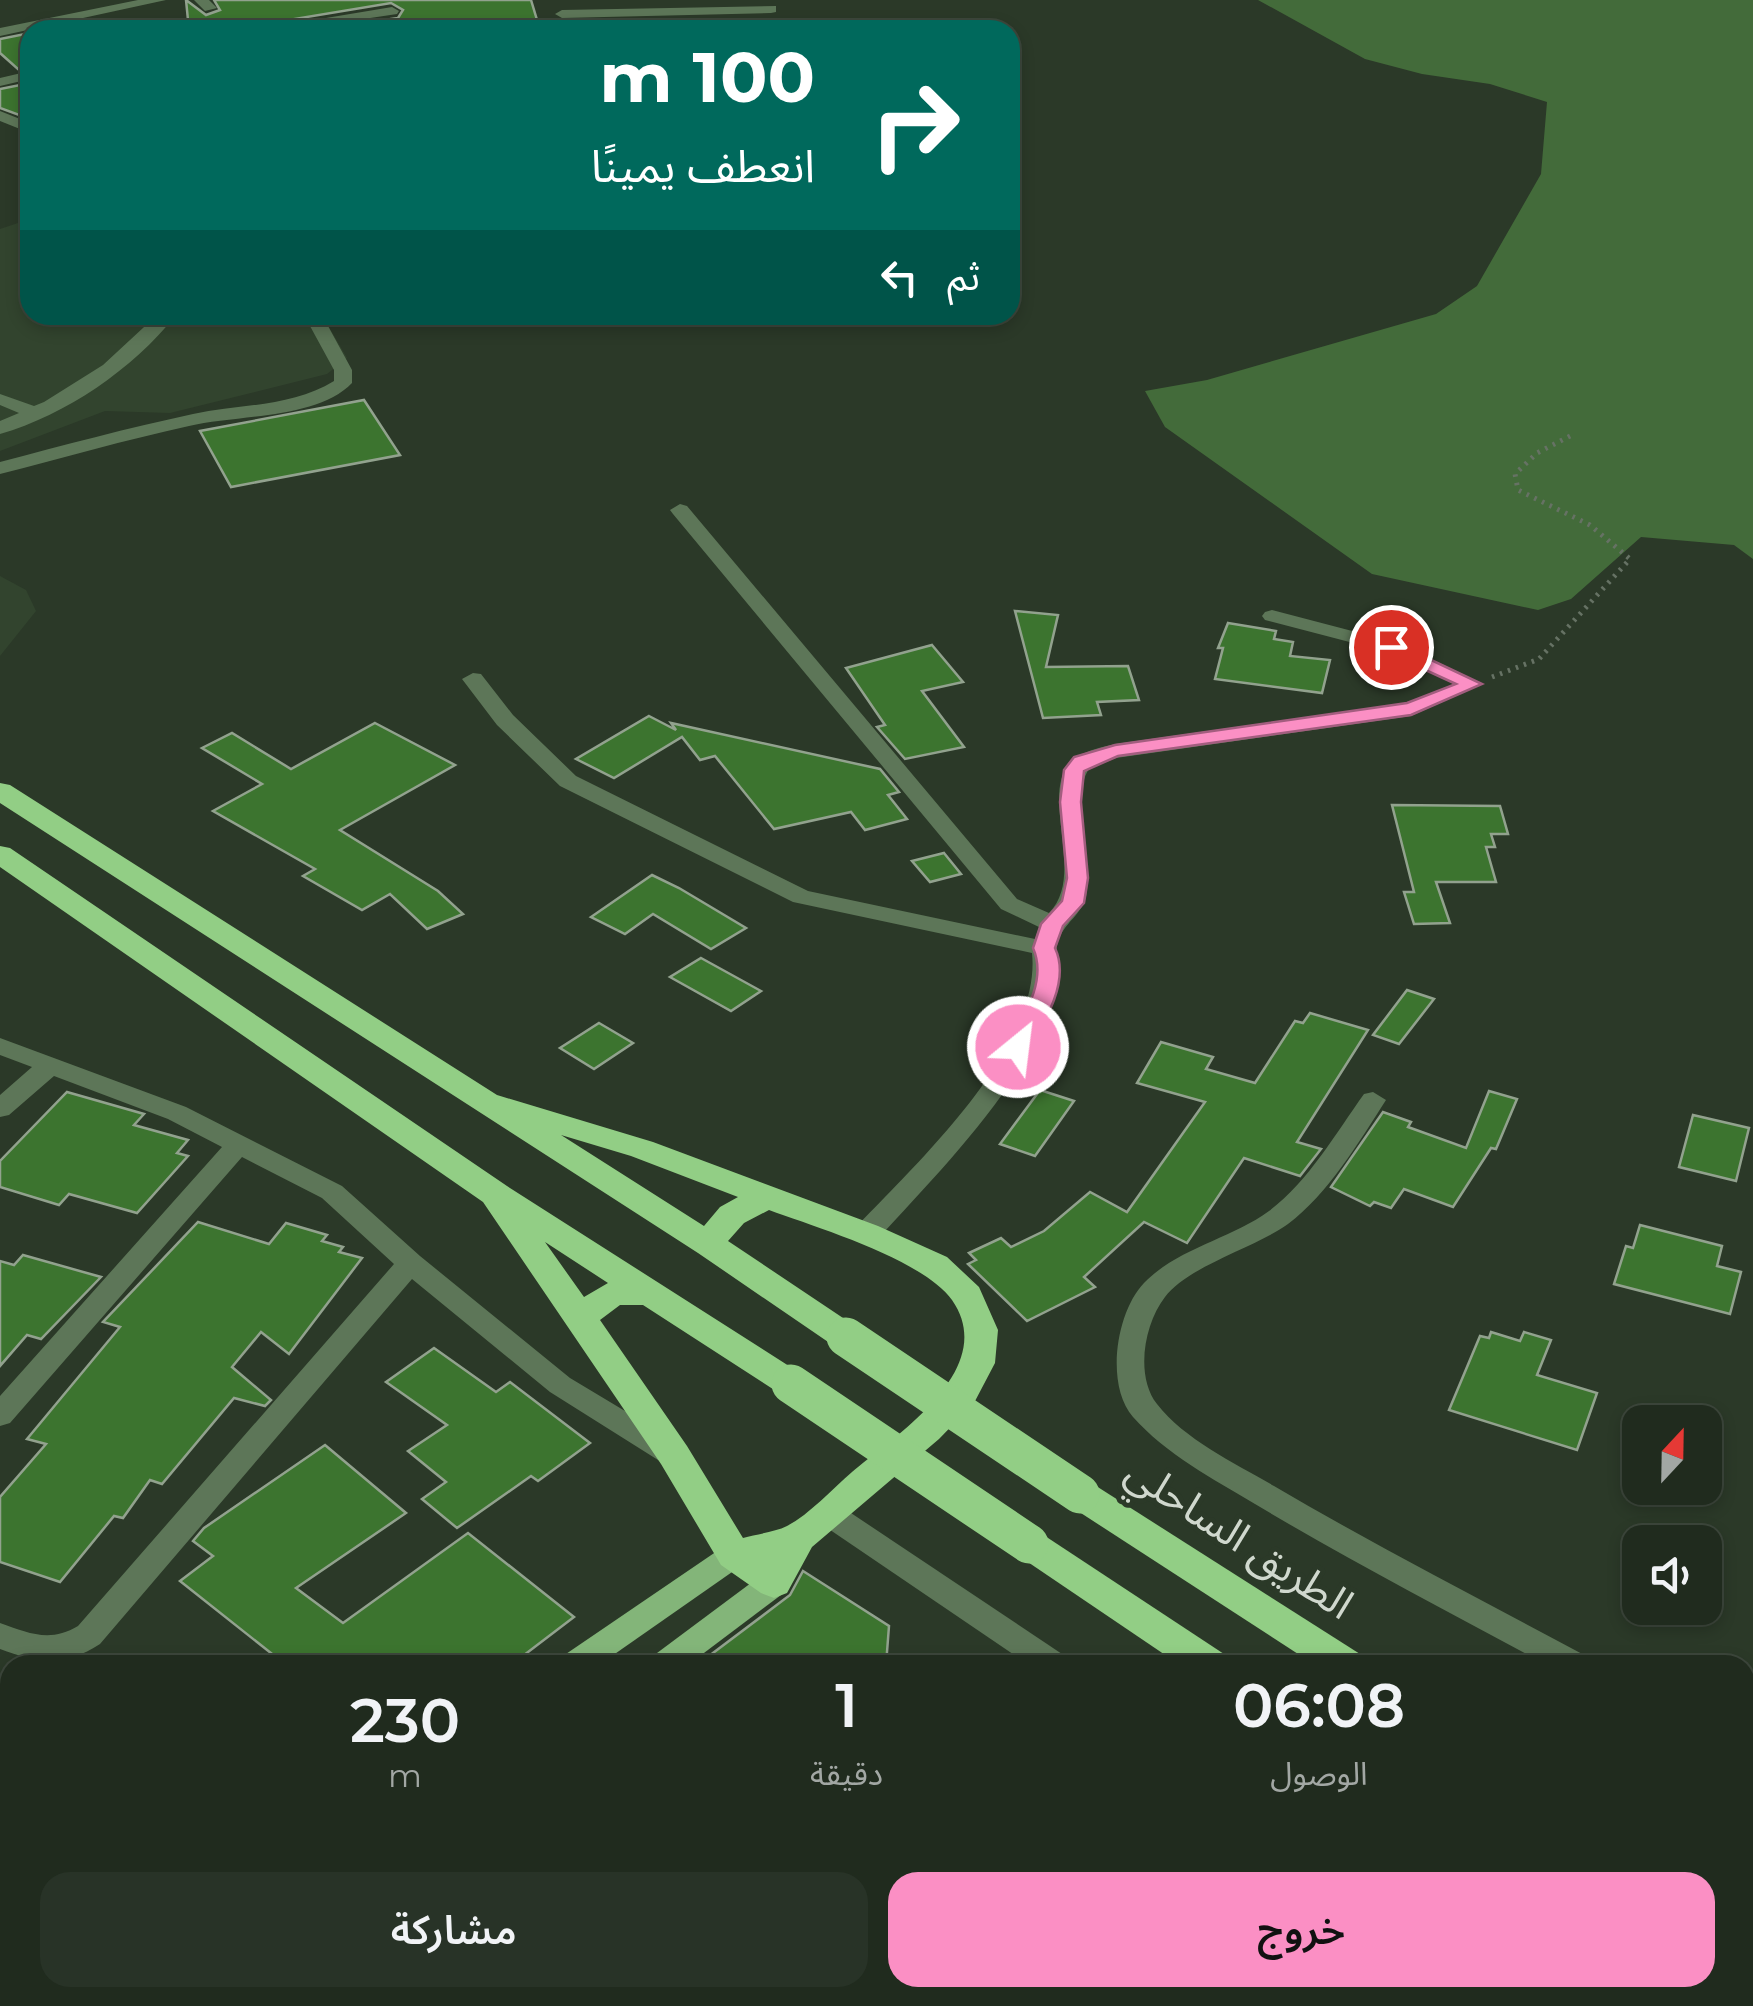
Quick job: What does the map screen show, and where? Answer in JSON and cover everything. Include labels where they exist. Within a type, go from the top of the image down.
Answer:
[{"type":"highway","name":"الطريق الساحلي","points":[[0,790],[710,1246],[1080,1494],[1330,1655]]},
{"type":"highway","points":[[0,854],[496,1194],[791,1384],[1195,1655]]},
{"type":"highway","points":[[487,1102],[642,1149],[866,1234],[935,1265],[968,1296],[981,1330],[978,1363],[962,1394],[926,1430],[814,1525],[774,1583],[734,1554],[674,1455],[496,1194]]},
{"type":"highway","points":[[710,1246],[727,1217],[766,1199]]},
{"type":"highway","points":[[580,1317],[613,1294],[648,1293]]},
{"type":"highway","points":[[734,1554],[814,1525]]},
{"type":"main road","points":[[588,1655],[734,1554]]},
{"type":"main road","points":[[684,1655],[774,1583]]},
{"type":"street","points":[[60,20],[159,0]]},
{"type":"street","points":[[561,7],[771,4]]},
{"type":"street","points":[[313,20],[392,5]]},
{"type":"street","points":[[0,428],[106,376],[157,325]]},
{"type":"street","points":[[0,468],[199,418],[310,398],[337,388],[343,383],[343,370],[318,325]]},
{"type":"street","points":[[0,399],[36,413]]},
{"type":"street","points":[[680,510],[1009,904],[1048,936]]},
{"type":"street","points":[[1272,616],[1391,647],[1472,684]]},
{"type":"street","points":[[473,679],[505,720],[568,781],[801,897],[1048,936]]},
{"type":"street","points":[[866,1234],[966,1122],[1018,1047],[1042,1002],[1051,963],[1048,936],[1073,903],[1077,878],[1070,783],[1082,762],[1115,751],[1411,709],[1472,684]]},
{"type":"street","points":[[0,1046],[177,1113],[332,1192],[410,1263],[560,1384],[674,1455]]},
{"type":"street","points":[[0,1109],[50,1066]]},
{"type":"street","points":[[1373,1100],[1319,1176],[1278,1218],[1210,1252],[1154,1290],[1134,1331],[1128,1364],[1142,1408],[1196,1454],[1303,1518],[1556,1655]]},
{"type":"street","points":[[0,1416],[240,1143]]},
{"type":"street","points":[[0,1636],[44,1652],[70,1648],[88,1635],[410,1263]]},
{"type":"street","points":[[814,1525],[1037,1655]]},
{"type":"path","points":[[1472,684],[1539,660],[1630,559],[1590,525],[1518,490],[1515,474],[1537,452],[1572,435]]},
{"type":"shaded area","points":[[20,222],[20,325],[328,325],[347,358],[327,374],[170,413],[105,411],[0,451],[0,229]]},
{"type":"shaded area","points":[[0,576],[26,590],[36,611],[0,656]]},
{"type":"green space","points":[[1258,0],[1753,0],[1753,559],[1734,545],[1641,537],[1571,599],[1538,610],[1372,574],[1165,427],[1145,391],[1207,380],[1436,314],[1477,286],[1541,174],[1547,102],[1490,84],[1422,74],[1365,59]]},
{"type":"building","points":[[186,0],[206,15],[220,10],[214,0],[531,0],[537,20],[384,20],[398,18],[403,10],[391,3],[289,20],[188,20]]},
{"type":"building","points":[[20,35],[20,70],[0,53],[0,39]]},
{"type":"building","points":[[20,85],[20,115],[0,108],[0,89]]},
{"type":"building","points":[[364,400],[400,455],[231,487],[200,431]]},
{"type":"building","points":[[1015,611],[1058,615],[1046,667],[1128,666],[1139,700],[1097,702],[1101,715],[1043,718]]},
{"type":"building","points":[[1228,623],[1276,631],[1274,639],[1293,642],[1290,656],[1330,660],[1322,693],[1215,679],[1223,648],[1218,648]]},
{"type":"building","points":[[932,645],[963,682],[922,691],[964,747],[905,759],[877,727],[885,725],[846,668]]},
{"type":"building","points":[[649,716],[676,730],[671,723],[880,769],[899,792],[888,795],[907,819],[865,830],[851,812],[774,829],[715,756],[700,760],[682,737],[614,778],[576,759]]},
{"type":"building","points":[[375,723],[455,765],[340,830],[438,891],[463,914],[427,929],[390,894],[362,910],[303,876],[315,869],[213,811],[262,784],[202,748],[232,733],[291,769]]},
{"type":"building","points":[[1392,805],[1500,806],[1508,834],[1491,834],[1495,847],[1486,847],[1496,882],[1436,882],[1450,923],[1414,924],[1404,892],[1414,892]]},
{"type":"building","points":[[944,853],[961,874],[930,882],[912,861]]},
{"type":"building","points":[[652,875],[746,928],[711,949],[653,914],[625,934],[591,917]]},
{"type":"building","points":[[701,958],[761,991],[731,1011],[670,977]]},
{"type":"building","points":[[1407,990],[1434,999],[1399,1044],[1373,1035]]},
{"type":"building","points":[[1310,1013],[1368,1030],[1297,1142],[1321,1149],[1300,1176],[1244,1158],[1187,1243],[1144,1222],[1084,1277],[1095,1287],[1027,1321],[968,1264],[976,1260],[969,1253],[1001,1238],[1011,1247],[1044,1231],[1090,1192],[1127,1212],[1205,1102],[1137,1083],[1161,1042],[1213,1057],[1206,1069],[1255,1083],[1295,1021],[1303,1023]]},
{"type":"building","points":[[599,1023],[633,1043],[594,1069],[560,1048]]},
{"type":"building","points":[[1040,1090],[1074,1101],[1035,1156],[1000,1144]]},
{"type":"building","points":[[1489,1091],[1517,1099],[1496,1149],[1491,1148],[1453,1207],[1404,1189],[1391,1208],[1374,1202],[1370,1206],[1331,1187],[1383,1112],[1411,1122],[1408,1127],[1466,1148]]},
{"type":"building","points":[[67,1092],[144,1114],[134,1125],[188,1140],[177,1153],[188,1156],[137,1213],[69,1194],[59,1205],[0,1187],[0,1161]]},
{"type":"building","points":[[1693,1115],[1749,1128],[1736,1181],[1679,1167]]},
{"type":"building","points":[[198,1222],[269,1244],[286,1223],[327,1235],[322,1241],[343,1247],[339,1252],[362,1258],[289,1354],[261,1332],[232,1367],[271,1400],[265,1406],[234,1398],[162,1484],[150,1480],[123,1518],[114,1516],[60,1582],[0,1562],[0,1497],[46,1444],[27,1439],[120,1327],[103,1322]]},
{"type":"building","points":[[1640,1225],[1722,1246],[1717,1266],[1741,1272],[1730,1314],[1614,1284],[1626,1246],[1633,1248]]},
{"type":"building","points":[[23,1255],[101,1277],[41,1339],[27,1335],[0,1366],[0,1261],[14,1265]]},
{"type":"building","points":[[1491,1332],[1520,1341],[1524,1332],[1551,1340],[1537,1375],[1597,1393],[1577,1450],[1449,1410],[1480,1336],[1489,1338]]},
{"type":"building","points":[[434,1348],[496,1392],[510,1382],[590,1443],[538,1481],[531,1476],[457,1528],[422,1499],[446,1482],[408,1451],[447,1425],[386,1382]]},
{"type":"building","points":[[325,1445],[406,1513],[296,1588],[343,1623],[468,1533],[574,1617],[524,1655],[273,1655],[180,1581],[213,1556],[193,1541],[204,1528]]},
{"type":"building","points":[[803,1571],[889,1626],[887,1655],[710,1655],[790,1595]]},
{"type":"route","points":[[1018,1047],[1042,1002],[1051,963],[1044,948],[1052,924],[1073,903],[1077,878],[1070,783],[1074,770],[1082,762],[1115,751],[1411,709],[1472,684],[1391,647]]}]
